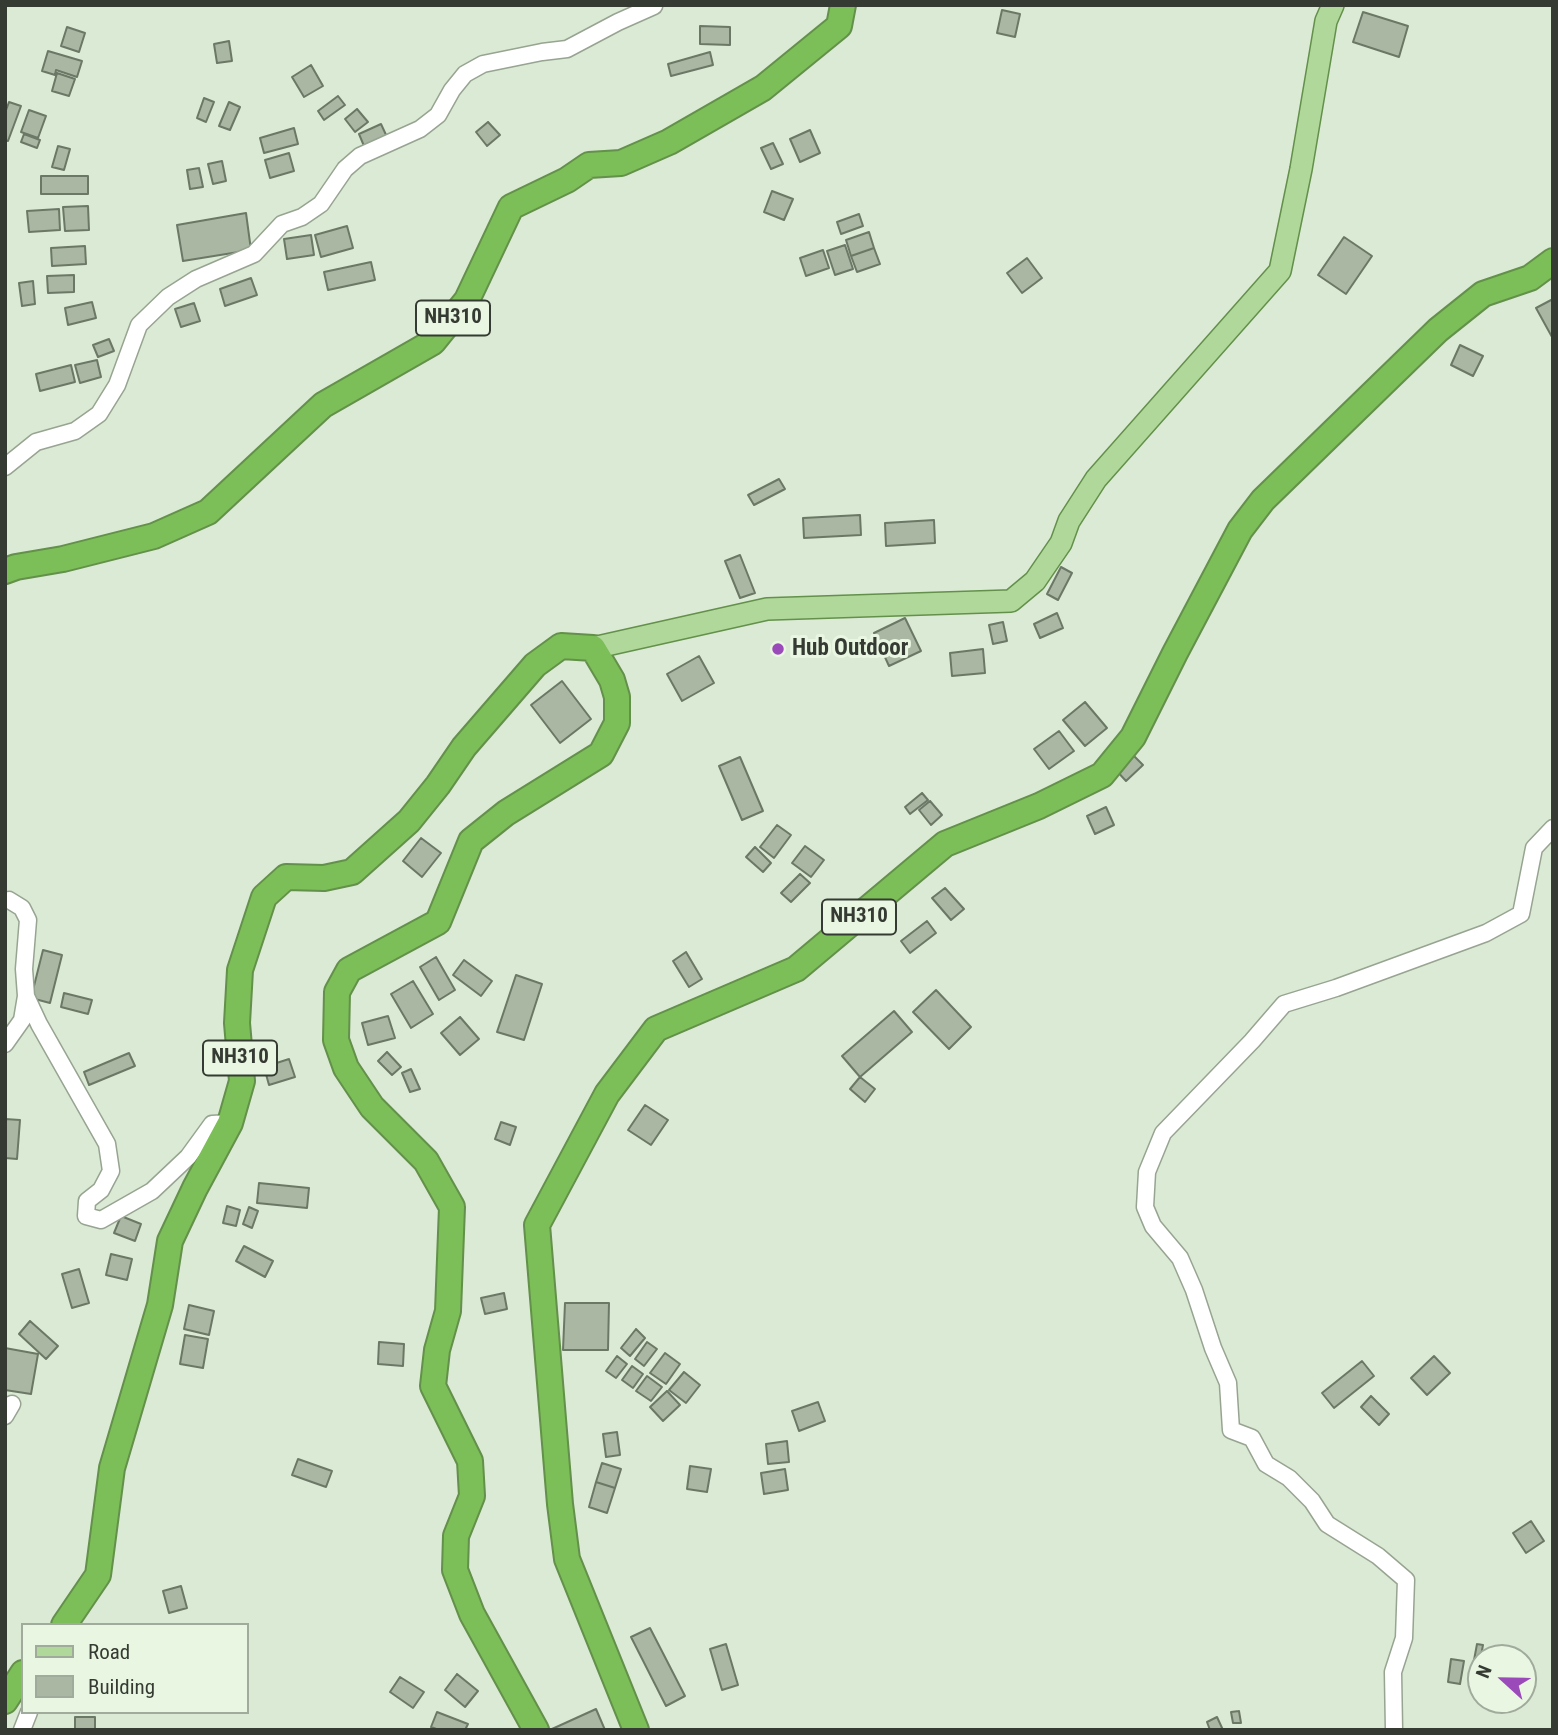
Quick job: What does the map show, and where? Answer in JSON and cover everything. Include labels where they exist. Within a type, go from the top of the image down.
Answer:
[{"type":"highway","name":"NH310","points":[[5,571],[154,536],[208,512],[323,405],[433,342],[467,300],[511,207],[567,180],[589,165],[621,163],[669,142],[763,88],[839,26],[844,5]]},
{"type":"highway","name":"NH310","points":[[636,1730],[567,1559],[537,1224],[607,1094],[656,1029],[796,969],[945,844],[1039,806],[1102,775],[1133,737],[1240,530],[1263,500],[1447,323],[1483,294],[1530,278],[1553,261]]},
{"type":"highway","name":"NH310","points":[[65,1623],[98,1574],[112,1468],[160,1305],[170,1241],[230,1123],[242,1081],[237,1023],[240,970],[264,897],[286,877],[324,878],[352,872],[409,821],[464,747],[535,665],[561,646],[593,648]]},
{"type":"highway","points":[[537,1730],[472,1614],[455,1570],[456,1536],[472,1496],[470,1461],[433,1387],[438,1350],[448,1311],[452,1207],[426,1161],[372,1107],[346,1068],[336,1040],[337,992],[349,970],[438,922],[471,841],[506,813],[601,754],[617,723],[617,697],[612,680],[593,648]]},
{"type":"highway","points":[[5,1701],[21,1676]]},
{"type":"main road","points":[[593,648],[767,609],[1011,601],[1035,581],[1061,543],[1069,521],[1096,479],[1280,271],[1301,169],[1326,21],[1333,5]]},
{"type":"street","points":[[5,467],[36,442],[75,431],[99,414],[117,386],[139,325],[168,297],[195,279],[254,254],[282,224],[302,217],[321,204],[345,169],[360,156],[420,129],[438,115],[465,74],[483,64],[541,52],[567,50],[654,6]]},
{"type":"street","points":[[1394,1730],[1392,1672],[1404,1638],[1406,1580],[1378,1556],[1327,1524],[1312,1500],[1289,1478],[1266,1464],[1252,1438],[1231,1430],[1228,1383],[1194,1290],[1180,1258],[1153,1226],[1145,1207],[1147,1172],[1163,1133],[1284,1004],[1336,988],[1486,933],[1521,914],[1534,848],[1553,828]]},
{"type":"street","points":[[5,1044],[22,1020],[26,996],[24,969],[28,920],[22,908],[9,900]]},
{"type":"street","points":[[26,996],[38,1024],[107,1144],[111,1171],[101,1190],[87,1201],[86,1216],[101,1220],[152,1191],[188,1157],[212,1124],[230,1123]]},
{"type":"street","points":[[74,1623],[98,1574]]},
{"type":"street","points":[[22,1730],[29,1714]]},
{"type":"building","points":[[1002,10],[1020,14],[1015,37],[997,33]]},
{"type":"building","points":[[1363,12],[1408,26],[1399,57],[1353,42]]},
{"type":"building","points":[[700,26],[730,27],[730,45],[700,44]]},
{"type":"building","points":[[67,27],[85,33],[79,52],[61,46]]},
{"type":"building","points":[[229,41],[232,61],[217,63],[214,44]]},
{"type":"building","points":[[48,51],[82,61],[77,77],[56,70],[55,75],[42,71]]},
{"type":"building","points":[[710,52],[713,65],[671,76],[668,64]]},
{"type":"building","points":[[311,65],[323,86],[304,97],[292,77]]},
{"type":"building","points":[[57,73],[75,79],[69,96],[52,91]]},
{"type":"building","points":[[338,96],[345,105],[324,120],[318,111]]},
{"type":"building","points":[[204,98],[214,102],[206,122],[197,118]]},
{"type":"building","points":[[9,102],[21,106],[8,141],[5,140],[5,113]]},
{"type":"building","points":[[229,102],[240,107],[230,130],[219,126]]},
{"type":"building","points":[[357,109],[368,122],[355,132],[345,119]]},
{"type":"building","points":[[29,110],[46,116],[38,138],[21,132]]},
{"type":"building","points":[[488,122],[500,135],[487,146],[476,132]]},
{"type":"building","points":[[381,124],[387,137],[364,146],[359,134]]},
{"type":"building","points":[[294,128],[298,144],[264,153],[260,138]]},
{"type":"building","points":[[810,130],[820,153],[800,162],[790,139]]},
{"type":"building","points":[[24,134],[40,140],[37,148],[21,142]]},
{"type":"building","points":[[773,143],[783,164],[771,169],[761,148]]},
{"type":"building","points":[[58,146],[70,149],[64,170],[52,167]]},
{"type":"building","points":[[289,153],[294,171],[270,178],[265,160]]},
{"type":"building","points":[[222,161],[226,181],[213,184],[208,164]]},
{"type":"building","points":[[199,168],[203,187],[190,189],[187,170]]},
{"type":"building","points":[[41,176],[88,176],[88,194],[41,194]]},
{"type":"building","points":[[772,191],[793,199],[784,220],[764,212]]},
{"type":"building","points":[[88,206],[89,230],[65,231],[63,207]]},
{"type":"building","points":[[59,209],[60,230],[29,232],[27,211]]},
{"type":"building","points":[[246,213],[251,250],[183,261],[177,225]]},
{"type":"building","points":[[859,214],[863,226],[841,234],[837,222]]},
{"type":"building","points":[[347,226],[353,248],[321,257],[315,235]]},
{"type":"building","points":[[869,232],[874,248],[851,256],[846,240]]},
{"type":"building","points":[[311,235],[314,255],[287,259],[284,239]]},
{"type":"building","points":[[1344,237],[1372,256],[1346,294],[1318,275]]},
{"type":"building","points":[[845,245],[853,269],[835,275],[827,251]]},
{"type":"building","points":[[85,246],[86,264],[52,266],[51,248]]},
{"type":"building","points":[[874,248],[880,264],[857,272],[851,256]]},
{"type":"building","points":[[823,250],[829,268],[806,276],[800,258]]},
{"type":"building","points":[[1027,258],[1042,278],[1022,293],[1007,273]]},
{"type":"building","points":[[371,262],[375,280],[328,290],[324,272]]},
{"type":"building","points":[[74,275],[74,292],[48,293],[47,276]]},
{"type":"building","points":[[251,278],[257,295],[225,306],[220,289]]},
{"type":"building","points":[[33,281],[35,304],[22,306],[19,283]]},
{"type":"building","points":[[1553,299],[1553,337],[1552,337],[1536,308]]},
{"type":"building","points":[[92,302],[96,318],[68,325],[65,308]]},
{"type":"building","points":[[194,303],[200,321],[181,327],[175,309]]},
{"type":"building","points":[[109,339],[114,351],[98,357],[93,345]]},
{"type":"building","points":[[1460,345],[1483,356],[1473,376],[1451,365]]},
{"type":"building","points":[[97,360],[101,377],[80,383],[75,365]]},
{"type":"building","points":[[71,365],[75,382],[40,391],[36,374]]},
{"type":"building","points":[[779,479],[785,489],[754,505],[748,495]]},
{"type":"building","points":[[860,515],[861,535],[804,538],[803,518]]},
{"type":"building","points":[[934,520],[935,543],[886,546],[885,523]]},
{"type":"building","points":[[740,555],[755,593],[740,598],[725,561]]},
{"type":"building","points":[[1061,567],[1072,573],[1058,600],[1047,594]]},
{"type":"building","points":[[1057,613],[1063,628],[1040,638],[1034,624]]},
{"type":"building","points":[[905,618],[921,651],[889,666],[874,633]]},
{"type":"building","points":[[1003,622],[1007,641],[993,644],[989,625]]},
{"type":"building","points":[[983,649],[985,673],[952,676],[950,653]]},
{"type":"building","points":[[699,656],[714,683],[682,701],[667,674]]},
{"type":"building","points":[[562,681],[591,719],[560,743],[531,705]]},
{"type":"building","points":[[1085,702],[1107,728],[1085,746],[1063,720]]},
{"type":"building","points":[[1059,731],[1074,751],[1049,769],[1034,749]]},
{"type":"building","points":[[1132,754],[1143,765],[1126,781],[1115,769]]},
{"type":"building","points":[[740,757],[763,811],[742,820],[719,766]]},
{"type":"building","points":[[922,793],[928,800],[910,814],[905,807]]},
{"type":"building","points":[[930,801],[942,815],[931,825],[919,810]]},
{"type":"building","points":[[1106,807],[1114,825],[1095,834],[1087,816]]},
{"type":"building","points":[[777,825],[791,835],[774,858],[760,847]]},
{"type":"building","points":[[421,838],[441,853],[422,877],[403,861]]},
{"type":"building","points":[[805,846],[824,860],[811,877],[792,863]]},
{"type":"building","points":[[755,847],[771,863],[763,872],[746,857]]},
{"type":"building","points":[[800,874],[810,883],[791,902],[781,893]]},
{"type":"building","points":[[945,888],[964,909],[951,920],[932,898]]},
{"type":"building","points":[[927,921],[936,933],[910,953],[901,941]]},
{"type":"building","points":[[43,950],[62,955],[50,1003],[31,998]]},
{"type":"building","points":[[686,952],[702,979],[689,987],[673,961]]},
{"type":"building","points":[[436,957],[455,990],[439,1000],[420,967]]},
{"type":"building","points":[[464,960],[492,981],[481,996],[453,975]]},
{"type":"building","points":[[516,975],[542,984],[524,1040],[497,1032]]},
{"type":"building","points":[[413,981],[433,1014],[411,1028],[391,994]]},
{"type":"building","points":[[936,990],[971,1027],[949,1049],[913,1012]]},
{"type":"building","points":[[64,993],[92,1000],[88,1014],[61,1007]]},
{"type":"building","points":[[894,1011],[912,1032],[860,1077],[842,1056]]},
{"type":"building","points":[[388,1016],[395,1038],[368,1045],[362,1023]]},
{"type":"building","points":[[460,1017],[479,1039],[460,1055],[441,1033]]},
{"type":"building","points":[[387,1052],[401,1067],[392,1075],[378,1061]]},
{"type":"building","points":[[129,1053],[135,1066],[89,1085],[84,1072]]},
{"type":"building","points":[[289,1059],[295,1077],[269,1085],[264,1067]]},
{"type":"building","points":[[411,1069],[420,1089],[410,1092],[402,1073]]},
{"type":"building","points":[[860,1077],[875,1089],[865,1102],[850,1089]]},
{"type":"building","points":[[645,1105],[668,1120],[651,1145],[628,1130]]},
{"type":"building","points":[[5,1119],[20,1120],[17,1159],[5,1158]]},
{"type":"building","points":[[501,1122],[516,1127],[510,1145],[495,1139]]},
{"type":"building","points":[[259,1183],[309,1188],[307,1208],[257,1203]]},
{"type":"building","points":[[227,1206],[240,1210],[236,1226],[223,1223]]},
{"type":"building","points":[[249,1207],[258,1211],[252,1228],[243,1224]]},
{"type":"building","points":[[121,1216],[141,1224],[135,1241],[114,1233]]},
{"type":"building","points":[[244,1246],[273,1261],[265,1277],[236,1261]]},
{"type":"building","points":[[111,1254],[132,1259],[127,1280],[106,1275]]},
{"type":"building","points":[[79,1269],[89,1303],[72,1308],[62,1274]]},
{"type":"building","points":[[504,1293],[507,1309],[485,1314],[481,1298]]},
{"type":"building","points":[[565,1303],[609,1303],[608,1350],[563,1350]]},
{"type":"building","points":[[189,1305],[214,1311],[209,1335],[184,1329]]},
{"type":"building","points":[[30,1321],[58,1346],[46,1359],[19,1334]]},
{"type":"building","points":[[636,1329],[645,1338],[630,1356],[621,1348]]},
{"type":"building","points":[[185,1335],[208,1339],[203,1368],[180,1364]]},
{"type":"building","points":[[379,1342],[404,1344],[403,1366],[378,1364]]},
{"type":"building","points":[[647,1342],[657,1349],[644,1366],[635,1359]]},
{"type":"building","points":[[5,1348],[38,1354],[31,1394],[5,1390]]},
{"type":"building","points":[[665,1353],[680,1364],[666,1384],[650,1373]]},
{"type":"building","points":[[617,1356],[627,1364],[616,1378],[606,1371]]},
{"type":"building","points":[[1434,1356],[1450,1373],[1427,1395],[1411,1378]]},
{"type":"building","points":[[1362,1361],[1374,1376],[1334,1408],[1322,1393]]},
{"type":"building","points":[[632,1366],[643,1374],[633,1388],[622,1380]]},
{"type":"building","points":[[684,1372],[700,1385],[686,1403],[669,1390]]},
{"type":"building","points":[[647,1376],[662,1387],[651,1401],[636,1391]]},
{"type":"building","points":[[667,1391],[680,1405],[663,1421],[650,1407]]},
{"type":"building","points":[[1371,1396],[1389,1414],[1379,1425],[1361,1407]]},
{"type":"building","points":[[818,1402],[825,1421],[799,1431],[792,1411]]},
{"type":"building","points":[[617,1432],[620,1455],[606,1457],[603,1434]]},
{"type":"building","points":[[787,1441],[789,1462],[768,1464],[766,1444]]},
{"type":"building","points":[[298,1459],[332,1471],[326,1487],[292,1475]]},
{"type":"building","points":[[602,1463],[621,1469],[615,1488],[596,1482]]},
{"type":"building","points":[[690,1466],[711,1469],[707,1492],[687,1489]]},
{"type":"building","points":[[785,1469],[788,1490],[764,1494],[761,1473]]},
{"type":"building","points":[[596,1482],[615,1488],[607,1513],[589,1507]]},
{"type":"building","points":[[1531,1521],[1544,1541],[1526,1553],[1513,1533]]},
{"type":"building","points":[[181,1586],[187,1608],[169,1613],[163,1591]]},
{"type":"building","points":[[650,1628],[685,1696],[666,1706],[631,1637]]},
{"type":"building","points":[[726,1644],[738,1685],[722,1690],[710,1649]]},
{"type":"building","points":[[1451,1659],[1464,1661],[1460,1684],[1448,1682]]},
{"type":"building","points":[[457,1674],[478,1691],[465,1707],[445,1690]]},
{"type":"building","points":[[400,1677],[424,1692],[413,1708],[390,1692]]},
{"type":"building","points":[[596,1709],[605,1730],[552,1730],[552,1729]]},
{"type":"building","points":[[1239,1711],[1241,1723],[1233,1723],[1231,1712]]},
{"type":"building","points":[[437,1712],[468,1724],[465,1730],[439,1730],[431,1727]]},
{"type":"building","points":[[75,1717],[95,1717],[95,1730],[75,1730]]},
{"type":"building","points":[[1217,1717],[1223,1730],[1210,1730],[1207,1722]]},
{"type":"place","name":"Hub Outdoor","points":[[778,649]]}]
